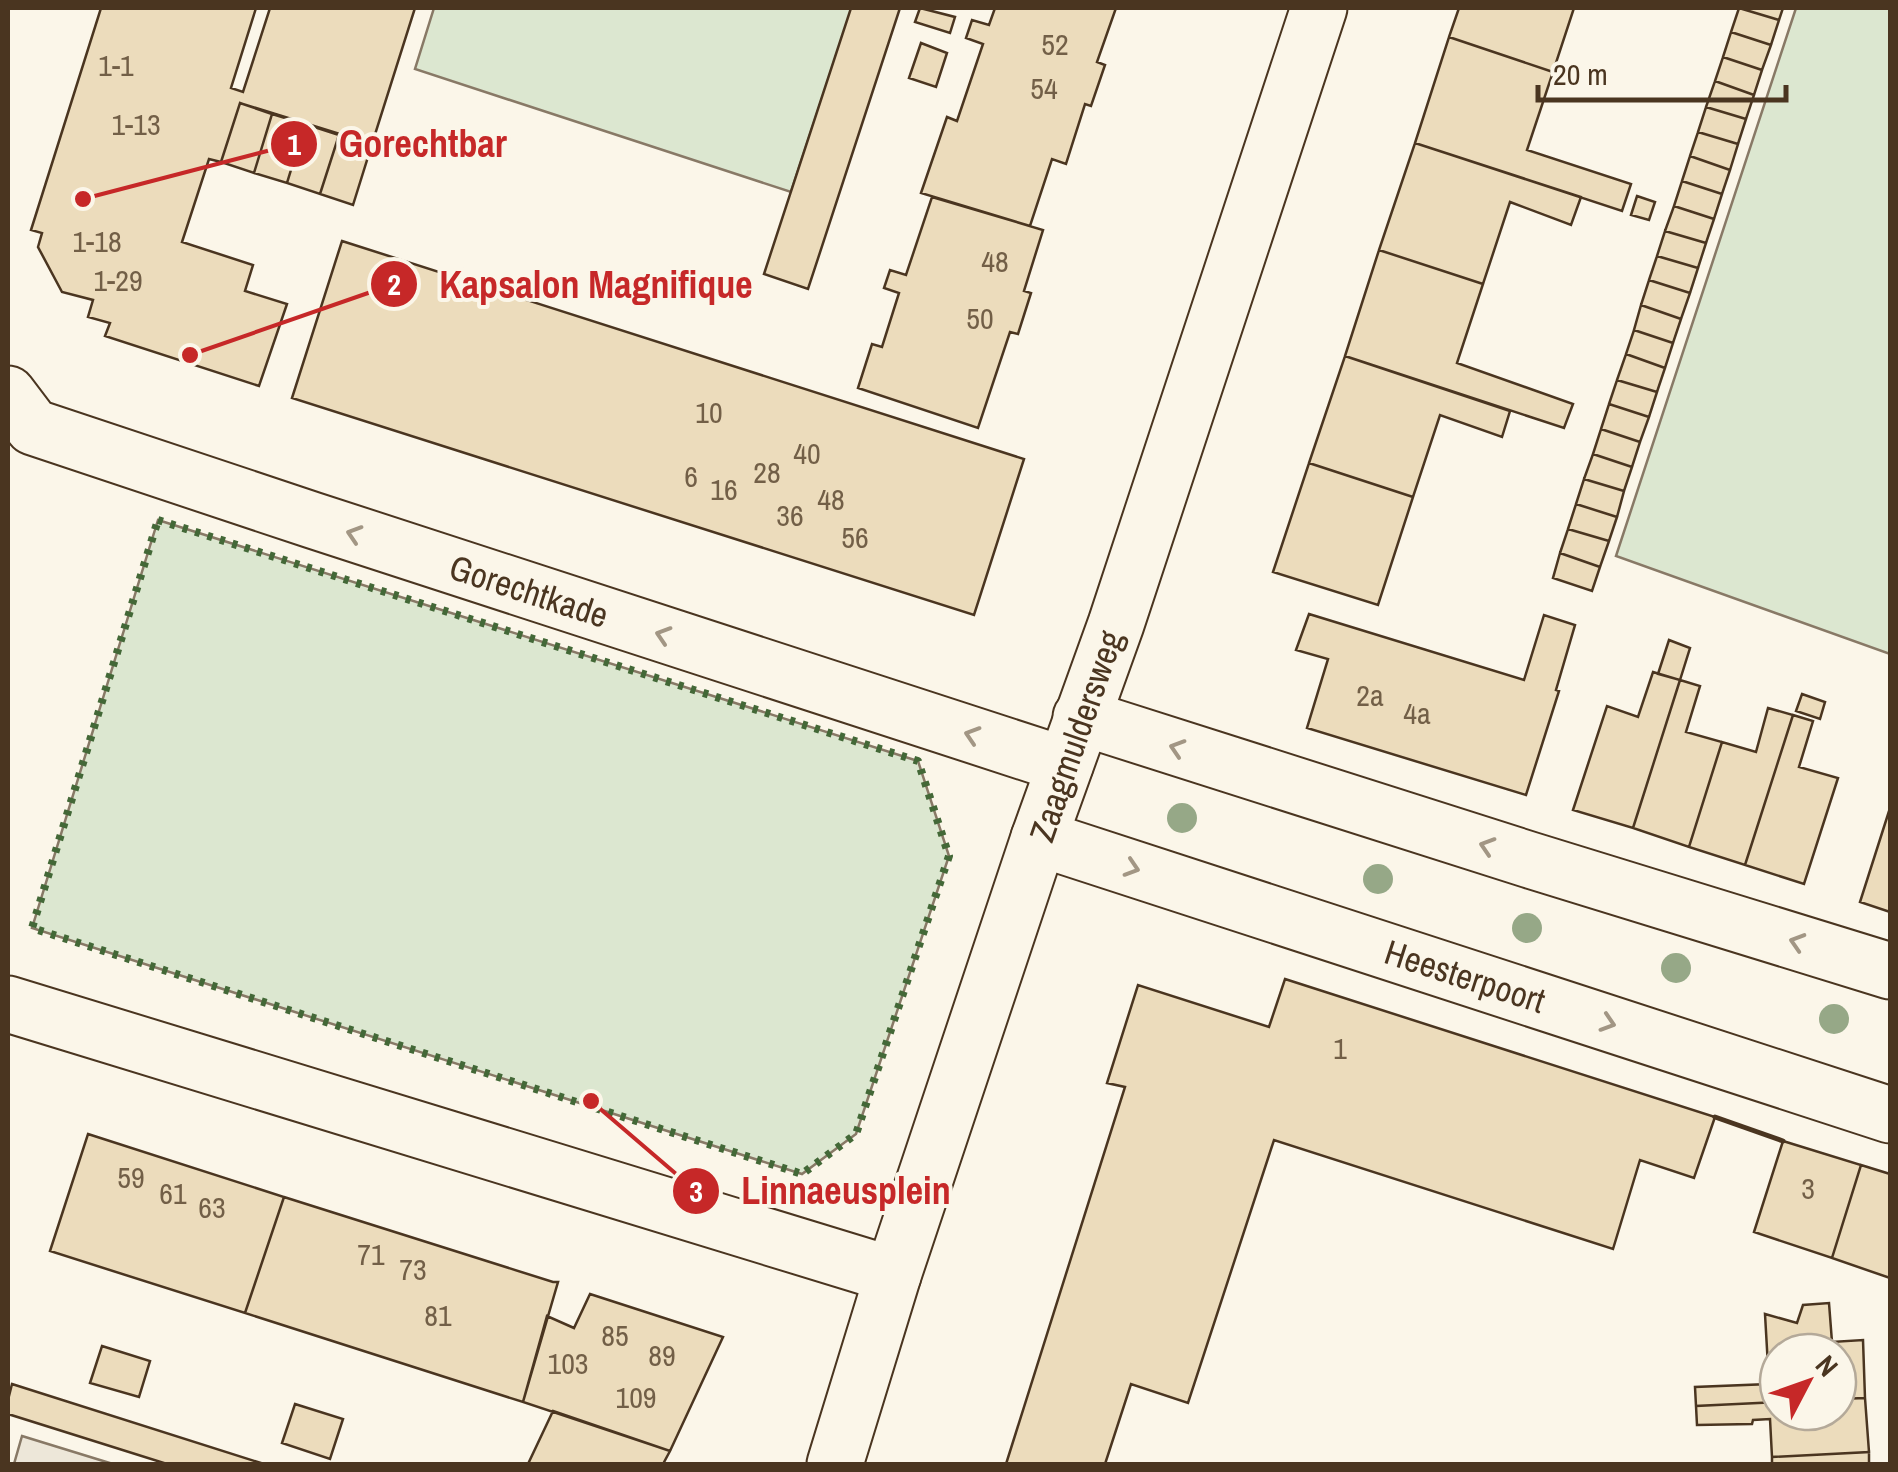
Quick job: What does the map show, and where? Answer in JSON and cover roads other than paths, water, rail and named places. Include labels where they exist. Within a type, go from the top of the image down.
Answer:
[{"type":"street","name":"Zaagmuldersweg","points":[[835,1464],[893,1275],[1122,606],[1319,8]]},
{"type":"street","name":"Gorechtkade","points":[[8,394],[32,426],[294,514],[1073,741]]},
{"type":"street","points":[[1073,741],[1530,860],[1890,970]]},
{"type":"street","name":"Heesterpoort","points":[[1040,838],[1890,1115]]},
{"type":"street","points":[[8,1004],[893,1275]]},
{"type":"place","name":"Gorechtbar","points":[[83,199]]},
{"type":"place","name":"Kapsalon Magnifique","points":[[190,355]]},
{"type":"place","name":"Linnaeusplein","points":[[591,1101]]}]
